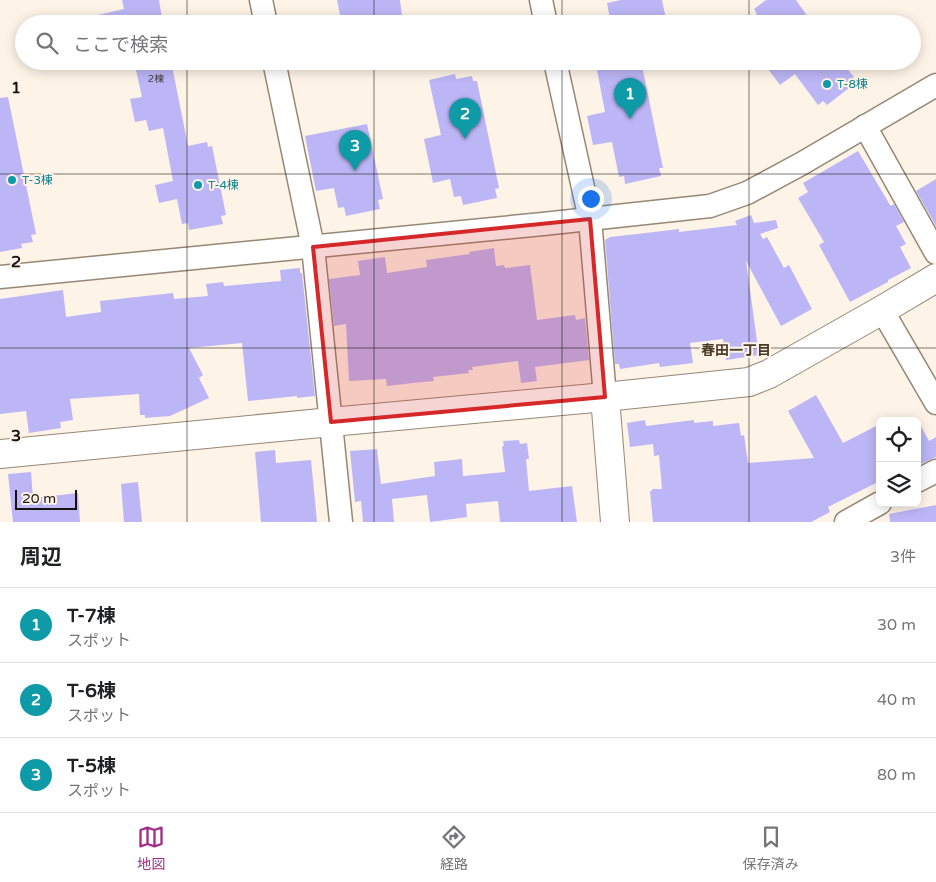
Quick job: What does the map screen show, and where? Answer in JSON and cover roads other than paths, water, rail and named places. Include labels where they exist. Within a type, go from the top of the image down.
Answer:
[{"type":"street","points":[[261,0],[264,15]]},
{"type":"street","points":[[541,0],[544,15]]},
{"type":"street","points":[[276,70],[313,247],[341,522]]},
{"type":"street","points":[[557,70],[590,219],[615,522]]},
{"type":"street","points":[[0,277],[710,206],[747,193],[801,164],[936,85]]},
{"type":"street","points":[[865,126],[936,253]]},
{"type":"street","points":[[0,454],[749,382],[769,374],[936,278]]},
{"type":"street","points":[[882,310],[936,403]]},
{"type":"street","points":[[921,479],[936,470]]},
{"type":"street","points":[[846,522],[876,505]]},
{"type":"place","name":"T-8棟","points":[[827,84]]},
{"type":"place","name":"T-7棟","points":[[630,119]]},
{"type":"place","name":"T-6棟","points":[[465,139]]},
{"type":"place","name":"T-5棟","points":[[355,171]]},
{"type":"place","name":"T-3棟","points":[[12,180]]},
{"type":"place","name":"T-4棟","points":[[198,185]]},
{"type":"district","name":"春田一丁目","points":[[736,350]]}]
